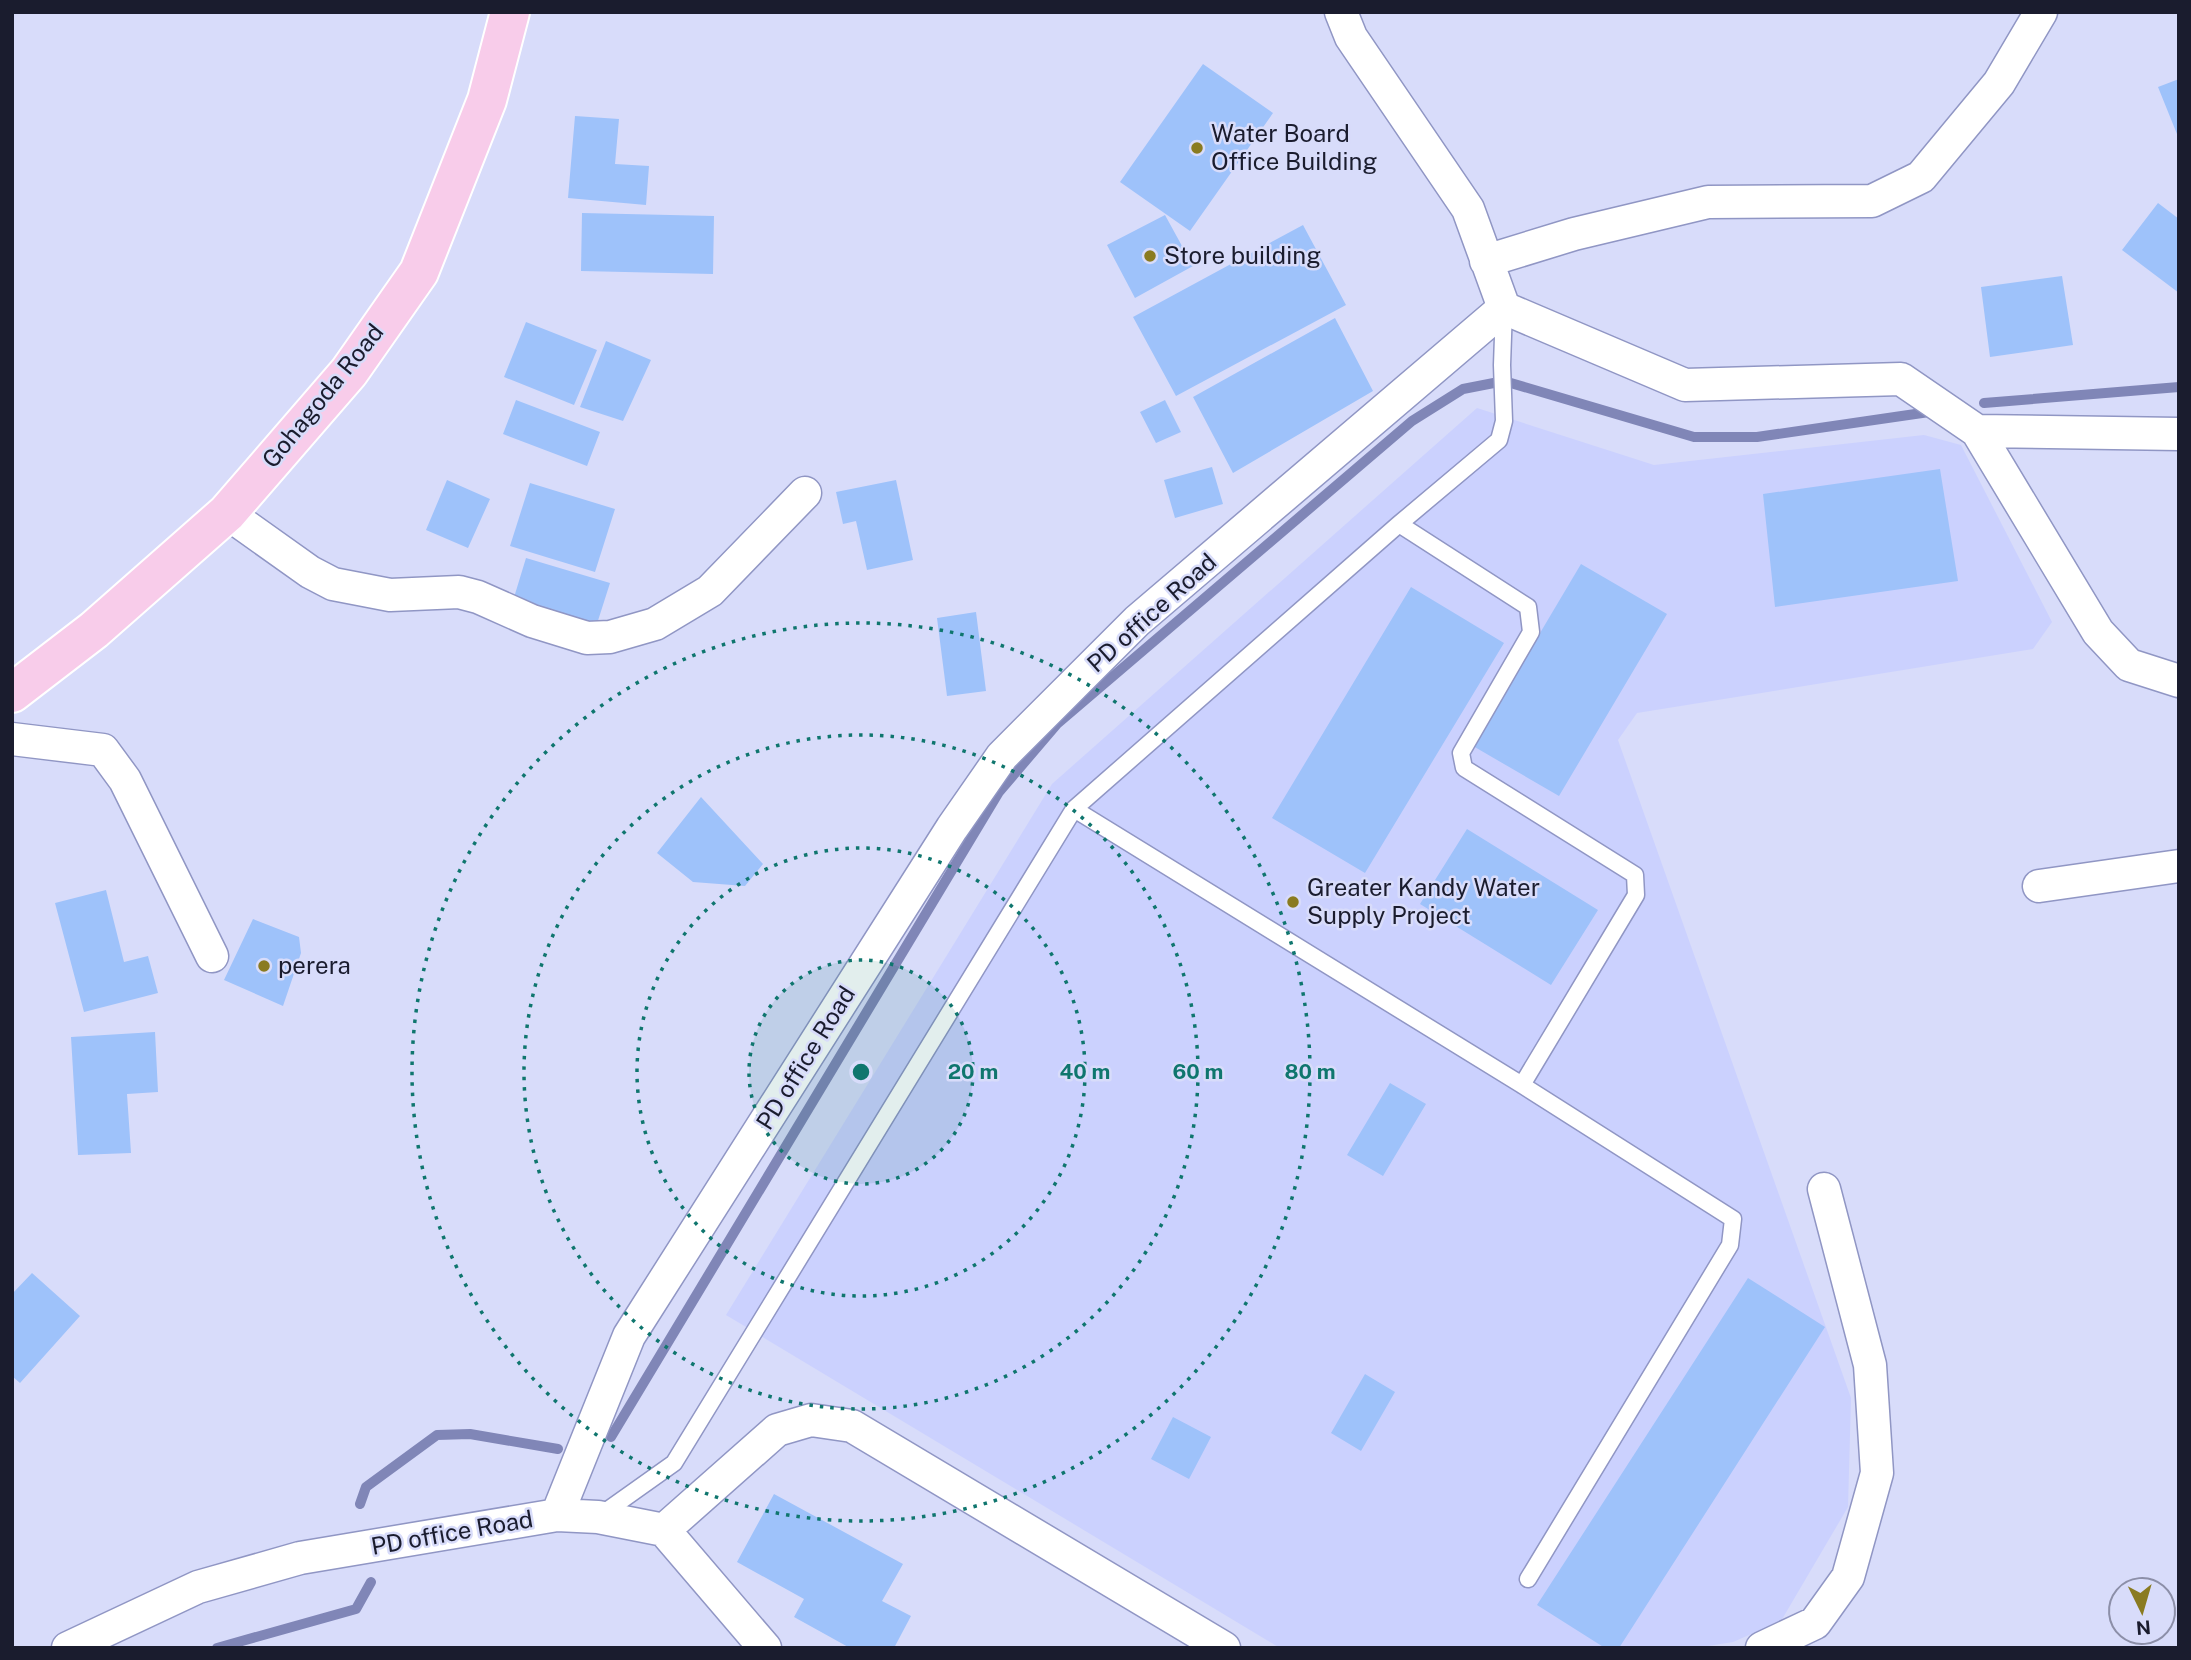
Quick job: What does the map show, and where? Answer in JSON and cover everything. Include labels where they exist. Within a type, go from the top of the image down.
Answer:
[{"type":"main road","name":"Gohagoda Road","points":[[12,693],[94,630],[227,513],[349,372],[419,272],[487,100],[510,12]]},
{"type":"street","points":[[1341,12],[1350,37],[1468,209],[1504,308],[1685,385],[1901,379],[1977,431],[2098,632],[2129,665],[2179,681]]},
{"type":"street","points":[[1486,261],[1574,234],[1708,202],[1872,201],[1921,177],[1999,83],[2041,12]]},
{"type":"street","name":"PD office Road","points":[[68,1648],[198,1587],[300,1558],[557,1515],[629,1336],[951,828],[1002,756],[1137,621],[1504,308]]},
{"type":"street","points":[[1977,431],[2179,434]]},
{"type":"street","points":[[227,513],[310,572],[333,584],[390,595],[459,592],[478,597],[532,621],[587,638],[610,637],[654,624],[710,591],[805,493]]},
{"type":"street","points":[[12,739],[103,750],[125,780],[212,956]]},
{"type":"street","points":[[2039,886],[2179,866]]},
{"type":"street","points":[[1762,1648],[1815,1623],[1848,1577],[1877,1473],[1870,1366],[1824,1189]]},
{"type":"street","points":[[664,1530],[777,1430],[811,1420],[852,1426],[1224,1648]]},
{"type":"street","points":[[557,1515],[598,1517],[664,1530],[765,1648]]},
{"type":"lane","points":[[598,1517],[674,1463],[1074,809],[1399,524],[1499,440],[1504,421],[1504,308]]},
{"type":"lane","points":[[1399,524],[1528,607],[1531,632],[1461,753],[1464,768],[1635,875],[1636,895],[1522,1085]]},
{"type":"lane","points":[[1074,809],[1522,1085],[1732,1219],[1730,1245],[1528,1579]]},
{"type":"shaded area","name":"Greater Kandy Water Supply Project","points":[[1477,408],[1654,465],[1924,435],[1961,445],[2052,622],[2033,649],[1637,713],[1618,740],[1851,1398],[1848,1507],[1781,1621],[1733,1642],[1696,1648],[1280,1648],[726,1315],[1052,784]]},
{"type":"building","name":"Water Board Office Building","points":[[1203,64],[1273,113],[1190,231],[1120,182]]},
{"type":"building","points":[[2179,79],[2179,139],[2158,87]]},
{"type":"building","points":[[575,116],[619,119],[615,164],[649,166],[646,205],[568,198]]},
{"type":"building","points":[[2158,203],[2179,219],[2179,293],[2122,250]]},
{"type":"building","points":[[582,213],[714,216],[713,274],[581,271]]},
{"type":"building","name":"Store building","points":[[1165,215],[1193,266],[1135,298],[1107,245]]},
{"type":"building","points":[[1303,225],[1346,305],[1176,396],[1133,317]]},
{"type":"building","points":[[2062,276],[2073,345],[1990,357],[1981,287]]},
{"type":"building","points":[[1335,318],[1373,391],[1233,473],[1193,397]]},
{"type":"building","points":[[526,322],[597,350],[574,405],[504,377]]},
{"type":"building","points":[[606,341],[651,360],[623,421],[580,407]]},
{"type":"building","points":[[516,400],[600,432],[587,466],[503,434]]},
{"type":"building","points":[[1165,400],[1181,432],[1156,443],[1140,412]]},
{"type":"building","points":[[1212,467],[1223,504],[1175,518],[1164,480]]},
{"type":"building","points":[[1940,469],[1958,581],[1775,607],[1763,494]]},
{"type":"building","points":[[447,480],[490,499],[468,548],[426,530]]},
{"type":"building","points":[[896,480],[913,560],[867,570],[856,521],[843,524],[836,492]]},
{"type":"building","points":[[530,483],[615,509],[595,572],[510,546]]},
{"type":"building","points":[[526,558],[610,583],[595,630],[512,604]]},
{"type":"building","points":[[1581,564],[1667,614],[1559,796],[1473,746]]},
{"type":"building","points":[[1411,587],[1504,643],[1365,873],[1272,818]]},
{"type":"building","points":[[976,612],[986,691],[947,696],[937,618]]},
{"type":"building","points":[[701,797],[763,864],[745,886],[693,882],[657,853]]},
{"type":"building","points":[[1467,829],[1598,910],[1551,985],[1420,904]]},
{"type":"building","points":[[106,890],[124,962],[148,956],[158,993],[84,1012],[55,903]]},
{"type":"building","name":"perera","points":[[253,919],[299,937],[301,953],[283,1006],[224,980]]},
{"type":"building","points":[[155,1032],[158,1092],[127,1094],[131,1153],[78,1155],[71,1037]]},
{"type":"building","points":[[1390,1083],[1426,1104],[1383,1176],[1347,1155]]},
{"type":"building","points":[[32,1273],[80,1316],[20,1383],[12,1376],[12,1294]]},
{"type":"building","points":[[1748,1278],[1825,1327],[1619,1648],[1605,1648],[1537,1605]]},
{"type":"building","points":[[1365,1374],[1395,1392],[1361,1451],[1331,1433]]},
{"type":"building","points":[[1173,1417],[1211,1437],[1189,1479],[1151,1459]]},
{"type":"building","points":[[774,1494],[903,1564],[882,1601],[911,1616],[894,1648],[850,1648],[794,1617],[804,1599],[737,1562]]},
{"type":"waterway","points":[[611,1437],[999,792],[1057,724],[1412,421],[1463,389],[1504,381],[1694,437],[1757,437],[1929,412]]},
{"type":"waterway","points":[[1984,403],[2179,387]]},
{"type":"waterway","points":[[360,1504],[366,1487],[437,1435],[470,1434],[558,1449]]},
{"type":"waterway","points":[[217,1648],[356,1609],[371,1582]]},
{"type":"place","name":"Water Board Office Building","points":[[1197,148]]},
{"type":"place","name":"Store building","points":[[1150,256]]},
{"type":"place","name":"Greater Kandy Water Supply Project","points":[[1293,902]]},
{"type":"place","name":"perera","points":[[264,966]]}]
